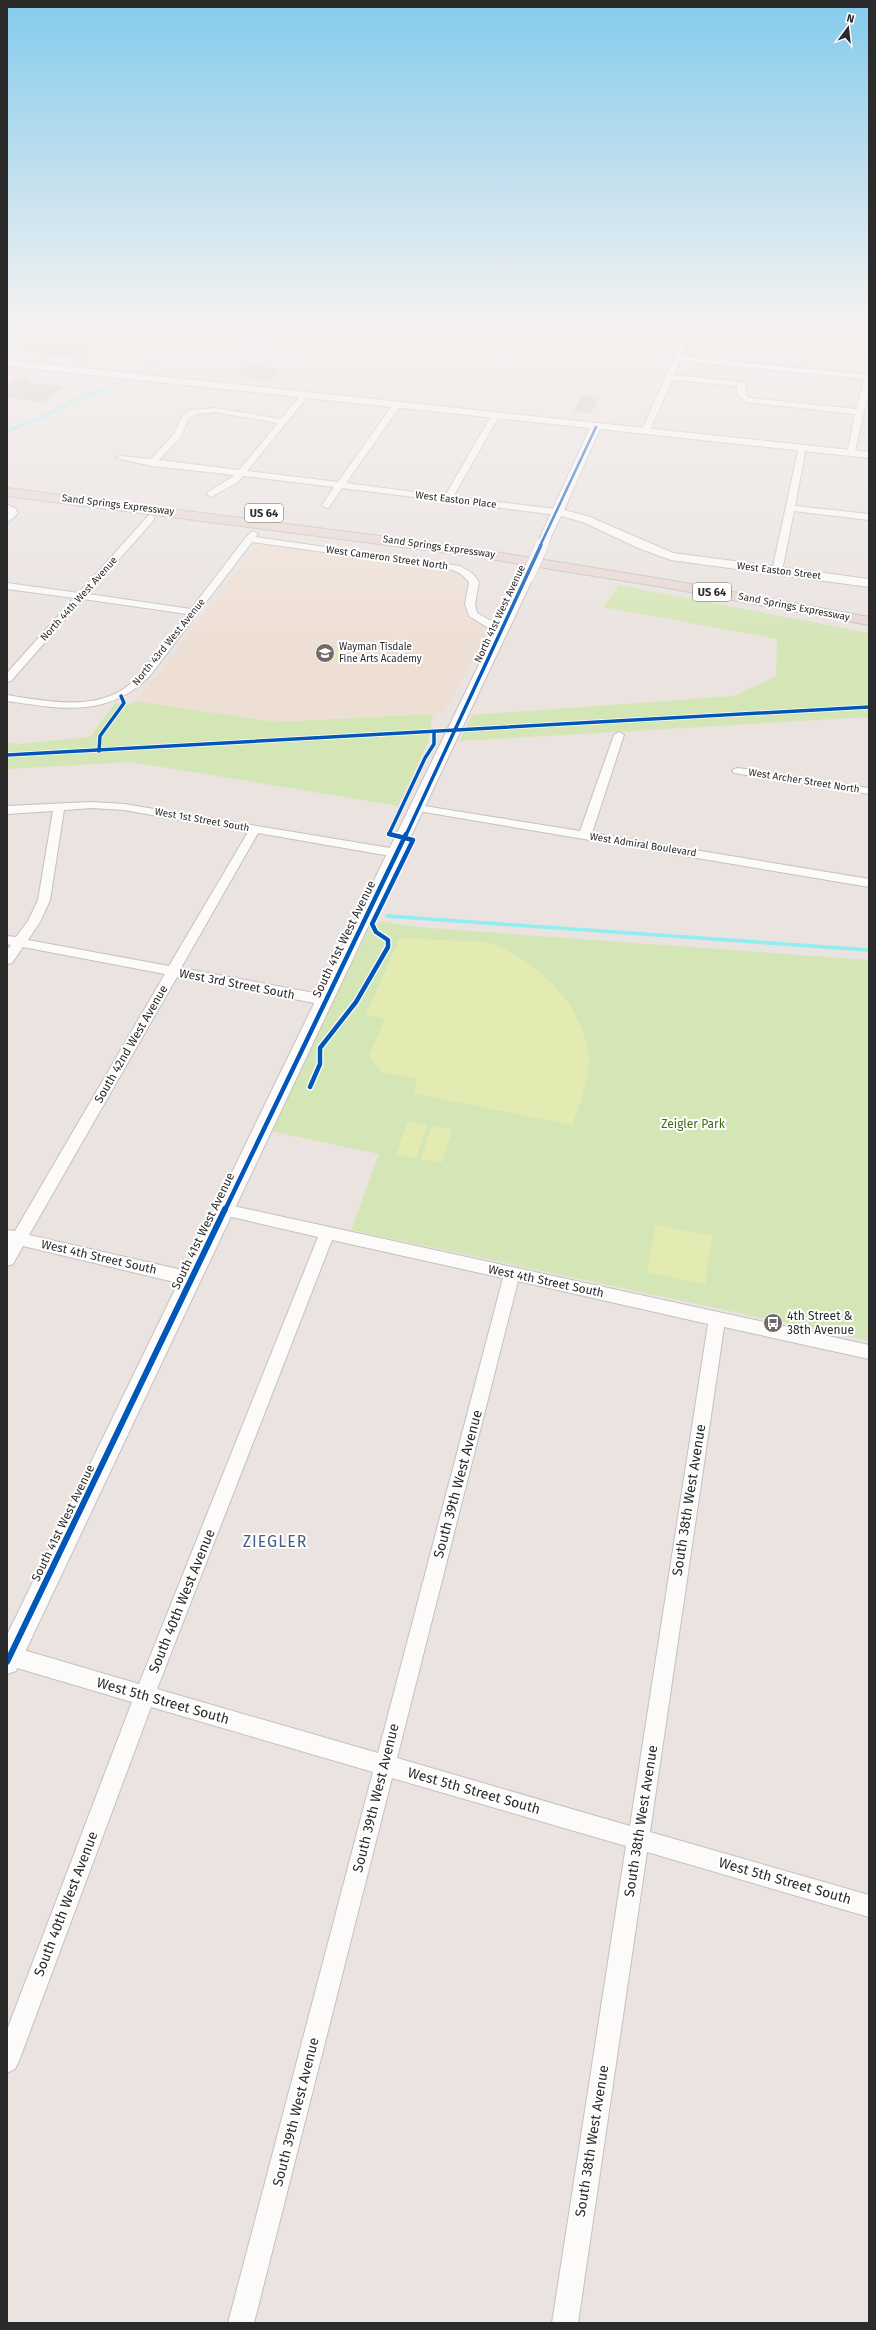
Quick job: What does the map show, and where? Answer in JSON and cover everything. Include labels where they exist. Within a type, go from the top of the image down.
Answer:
[{"type":"highway","name":"Sand Springs Expressway","points":[[7,482],[454,538],[627,566],[869,610]]},
{"type":"highway","name":"Sand Springs Expressway","points":[[7,492],[457,549],[592,571],[869,621]]},
{"type":"street","points":[[152,463],[179,433]]},
{"type":"street","points":[[211,494],[230,484],[241,474],[275,433]]},
{"type":"street","points":[[326,505],[376,433]]},
{"type":"street","points":[[446,499],[485,433]]},
{"type":"street","name":"North 41st West Avenue","points":[[418,808],[528,576],[593,433]]},
{"type":"street","points":[[652,433],[869,456]]},
{"type":"street","points":[[851,454],[855,433]]},
{"type":"street","points":[[777,571],[802,448]]},
{"type":"street","name":"West Easton Place","points":[[120,458],[557,512],[588,519],[642,547],[688,560]]},
{"type":"street","points":[[790,508],[869,517]]},
{"type":"street","points":[[7,520],[10,510]]},
{"type":"street","name":"North 44th West Avenue","points":[[7,679],[151,518]]},
{"type":"street","name":"North 43rd West Avenue","points":[[7,698],[71,706],[99,703],[120,696],[138,683],[251,537]]},
{"type":"street","name":"West Cameron Street North","points":[[251,537],[442,565],[459,569],[469,574],[474,582],[470,604],[472,614],[490,625],[504,627]]},
{"type":"street","name":"West Easton Street","points":[[688,560],[869,583]]},
{"type":"street","points":[[7,586],[194,612]]},
{"type":"street","points":[[585,835],[619,735]]},
{"type":"street","name":"West Archer Street North","points":[[738,771],[869,791]]},
{"type":"street","points":[[7,960],[13,941],[34,922],[44,900],[59,807]]},
{"type":"street","name":"West 1st Street South","points":[[7,810],[59,807],[124,807],[396,853]]},
{"type":"street","name":"West Admiral Boulevard","points":[[418,808],[869,882]]},
{"type":"street","name":"South 41st West Avenue","points":[[8,1659],[418,808]]},
{"type":"street","name":"South 42nd West Avenue","points":[[7,1259],[13,1237],[172,972],[255,829]]},
{"type":"street","name":"West 3rd Street South","points":[[13,941],[325,1000]]},
{"type":"street","name":"West 4th Street South","points":[[224,1210],[869,1352]]},
{"type":"street","name":"South 40th West Avenue","points":[[7,2061],[145,1695],[327,1233]]},
{"type":"street","name":"West 4th Street South","points":[[13,1237],[191,1279]]},
{"type":"street","name":"South 39th West Avenue","points":[[241,2323],[512,1273]]},
{"type":"street","name":"South 38th West Avenue","points":[[565,2323],[717,1319]]},
{"type":"street","name":"West 5th Street South","points":[[8,1659],[145,1695],[869,1906]]},
{"type":"shaded area","name":"Wayman Tisdale Fine Arts Academy","points":[[258,544],[441,568],[453,571],[464,577],[467,581],[463,584],[464,614],[476,623],[489,629],[445,710],[440,713],[275,722],[134,701],[156,677]]},
{"type":"green space","points":[[619,585],[869,633],[869,717],[459,741],[472,715],[734,696],[776,676],[777,639],[603,607]]},
{"type":"green space","points":[[317,649],[348,653],[343,661],[313,657]]},
{"type":"green space","points":[[134,701],[275,722],[433,714],[428,742],[398,806],[131,762],[7,769],[7,742],[18,744],[90,737],[115,703],[130,705]]},
{"type":"green space","name":"Zeigler Park","points":[[382,921],[416,927],[869,960],[869,1341],[351,1230],[379,1154],[270,1131],[369,929]]},
{"type":"green space","points":[[400,938],[485,942],[505,949],[524,960],[543,975],[559,991],[573,1010],[583,1030],[588,1052],[587,1080],[572,1125],[413,1093],[418,1079],[382,1072],[369,1055],[385,1019],[366,1015]]},
{"type":"green space","points":[[408,1121],[427,1125],[416,1158],[396,1154]]},
{"type":"green space","points":[[432,1126],[452,1130],[441,1163],[421,1159]]},
{"type":"green space","points":[[656,1225],[712,1236],[705,1284],[647,1272]]},
{"type":"waterway","points":[[387,916],[869,950]]},
{"type":"cycle path","points":[[7,1662],[405,836],[593,433]]},
{"type":"cycle path","points":[[99,751],[100,736],[124,703],[121,696]]},
{"type":"cycle path","points":[[7,755],[869,707]]},
{"type":"cycle path","points":[[310,1087],[320,1064],[320,1048],[356,1002],[388,947],[388,940],[376,932],[372,924],[413,840],[411,838],[389,834],[425,758],[434,744],[434,733]]},
{"type":"place","name":"Wayman Tisdale Fine Arts Academy","points":[[325,653]]},
{"type":"place","name":"4th Street & 38th Avenue","points":[[773,1323]]},
{"type":"district","name":"ZIEGLER","points":[[275,1541]]}]
